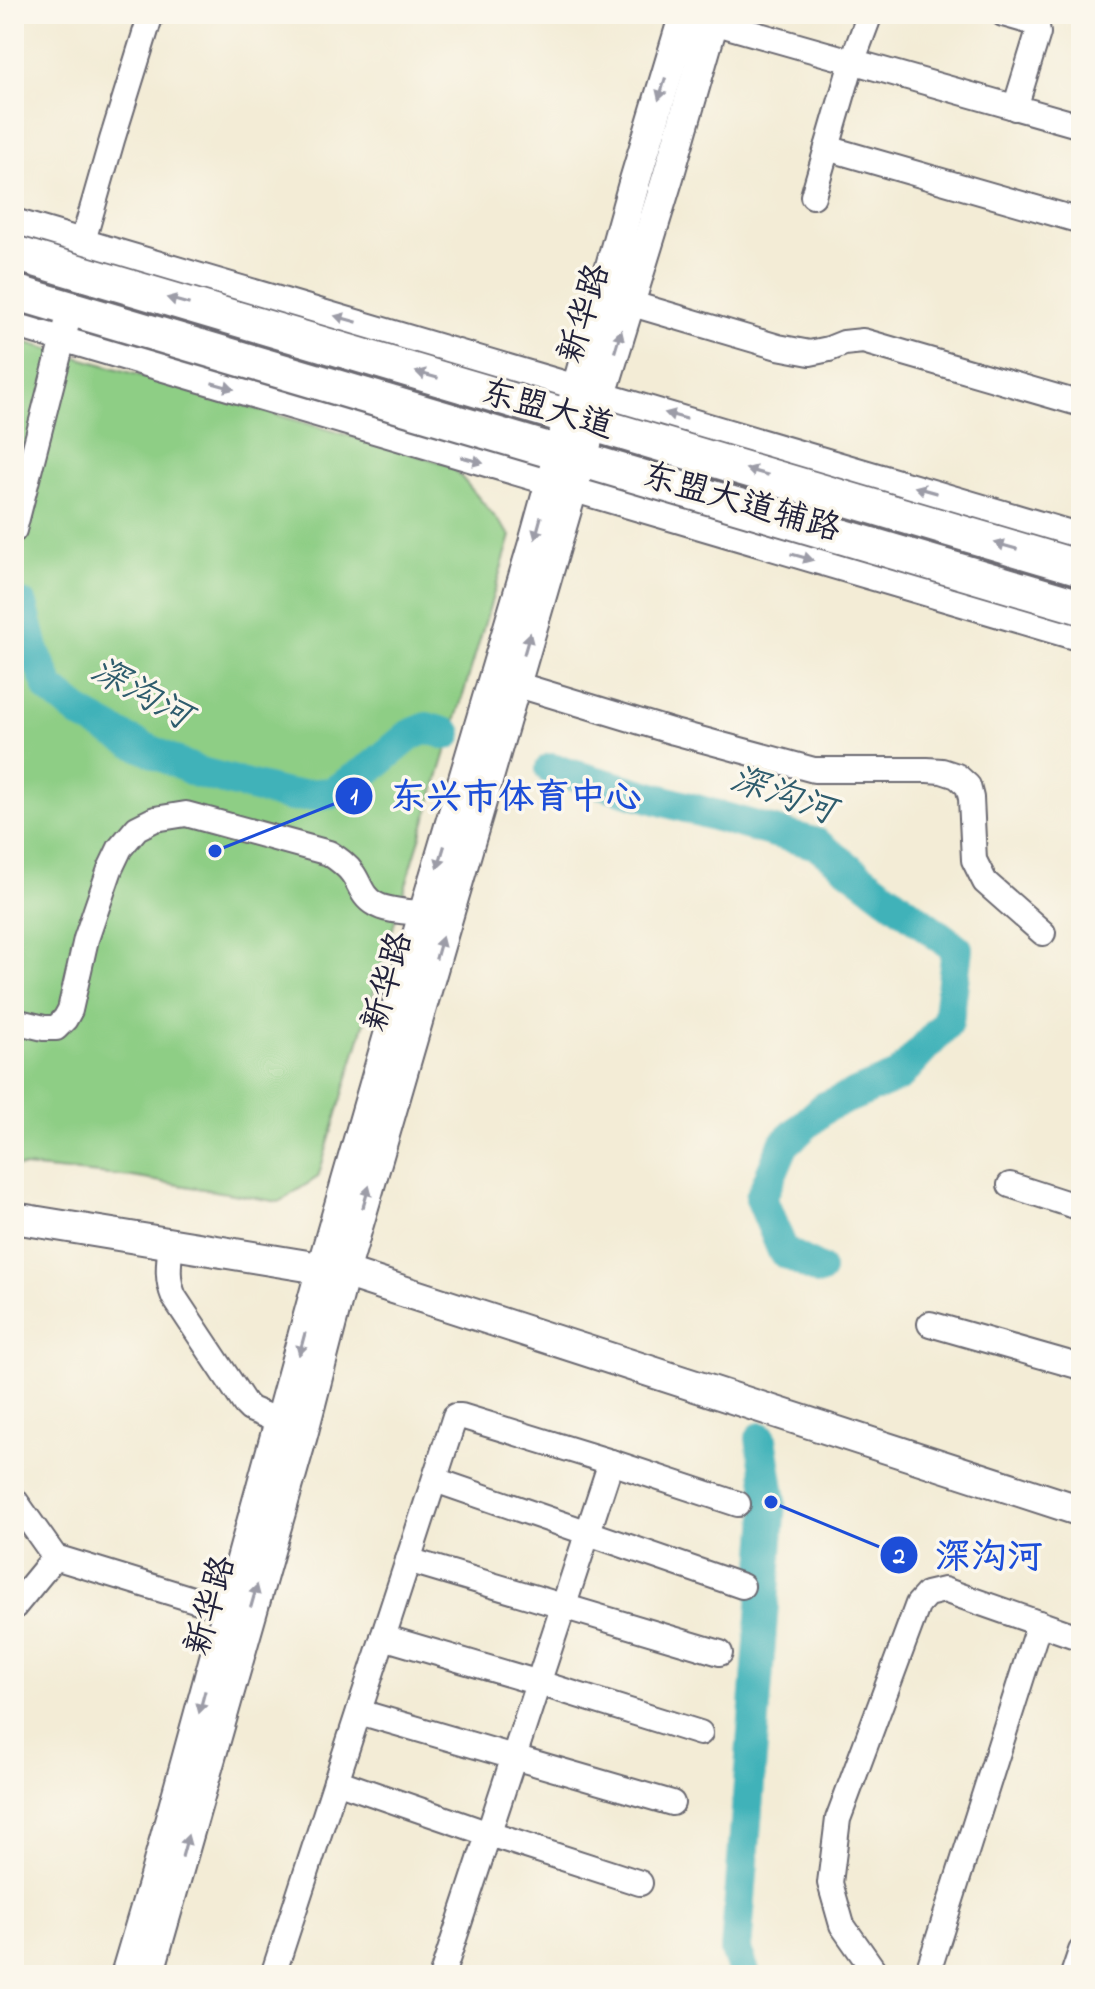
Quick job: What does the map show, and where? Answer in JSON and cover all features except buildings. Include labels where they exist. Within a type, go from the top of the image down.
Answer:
[{"type":"highway","name":"东盟大道","points":[[14,253],[585,406],[1081,568]]},
{"type":"highway","name":"东盟大道","points":[[14,292],[67,324],[566,471],[1081,607]]},
{"type":"main road","name":"新华路","points":[[585,406],[629,303],[704,17]]},
{"type":"main road","name":"新华路","points":[[148,1975],[302,1435],[333,1270],[424,914],[585,406],[633,187],[704,17]]},
{"type":"main road","name":"新华路","points":[[126,1975],[281,1422],[333,1270],[515,684],[566,471]]},
{"type":"main road","points":[[14,1218],[333,1270],[1081,1511]]},
{"type":"street","points":[[83,241],[151,14]]},
{"type":"street","points":[[813,196],[852,62],[870,14]]},
{"type":"street","points":[[1003,14],[1031,22],[1037,26],[1038,33],[1015,108]]},
{"type":"street","points":[[704,17],[1081,126]]},
{"type":"street","points":[[827,148],[1081,221]]},
{"type":"street","name":"东盟大道辅路","points":[[14,221],[585,406],[1081,536]]},
{"type":"street","points":[[629,303],[778,347],[810,353],[863,341],[1081,404]]},
{"type":"street","points":[[14,325],[67,324],[14,530]]},
{"type":"street","name":"东盟大道辅路","points":[[566,471],[1081,639]]},
{"type":"street","points":[[515,684],[814,770],[927,770],[957,776],[968,786],[974,860],[985,882],[1043,933]]},
{"type":"street","points":[[14,1021],[56,1028],[65,1019],[70,1010],[86,939],[110,869],[120,848],[137,828],[155,819],[186,814],[329,853],[344,863],[355,876],[359,889],[372,903],[383,908],[424,914]]},
{"type":"street","points":[[1010,1185],[1081,1208]]},
{"type":"street","points":[[171,1242],[168,1274],[174,1297],[245,1404],[281,1422]]},
{"type":"street","points":[[930,1324],[1081,1367]]},
{"type":"street","points":[[280,1973],[336,1781],[455,1416],[738,1504]]},
{"type":"street","points":[[442,1975],[611,1462]]},
{"type":"street","points":[[435,1480],[742,1586]]},
{"type":"street","points":[[14,1499],[55,1557],[228,1610]]},
{"type":"street","points":[[14,1607],[55,1557]]},
{"type":"street","points":[[408,1560],[720,1653]]},
{"type":"street","points":[[877,1975],[842,1925],[830,1883],[838,1819],[918,1604],[927,1594],[944,1590],[1081,1638]]},
{"type":"street","points":[[927,1975],[1039,1623]]},
{"type":"street","points":[[383,1637],[700,1733]]},
{"type":"street","points":[[359,1712],[672,1803]]},
{"type":"street","points":[[336,1781],[640,1883]]},
{"type":"street","points":[[1073,1975],[1081,1951]]},
{"type":"green space","points":[[14,339],[451,465],[511,536],[318,1177],[279,1202],[132,1177],[14,1166]]},
{"type":"waterway","name":"深沟河","points":[[22,605],[33,649],[50,689],[81,714],[197,772],[290,796],[332,793],[372,767],[410,735],[427,728],[447,734]]},
{"type":"waterway","name":"深沟河","points":[[551,769],[817,844],[957,949],[948,1022],[899,1076],[825,1107],[784,1144],[761,1198],[783,1251],[819,1270]]},
{"type":"waterway","name":"深沟河","points":[[745,1975],[736,1950],[771,1502],[761,1438]]},
{"type":"place","name":"东兴市体育中心","points":[[215,851]]},
{"type":"place","name":"深沟河","points":[[771,1502]]}]
